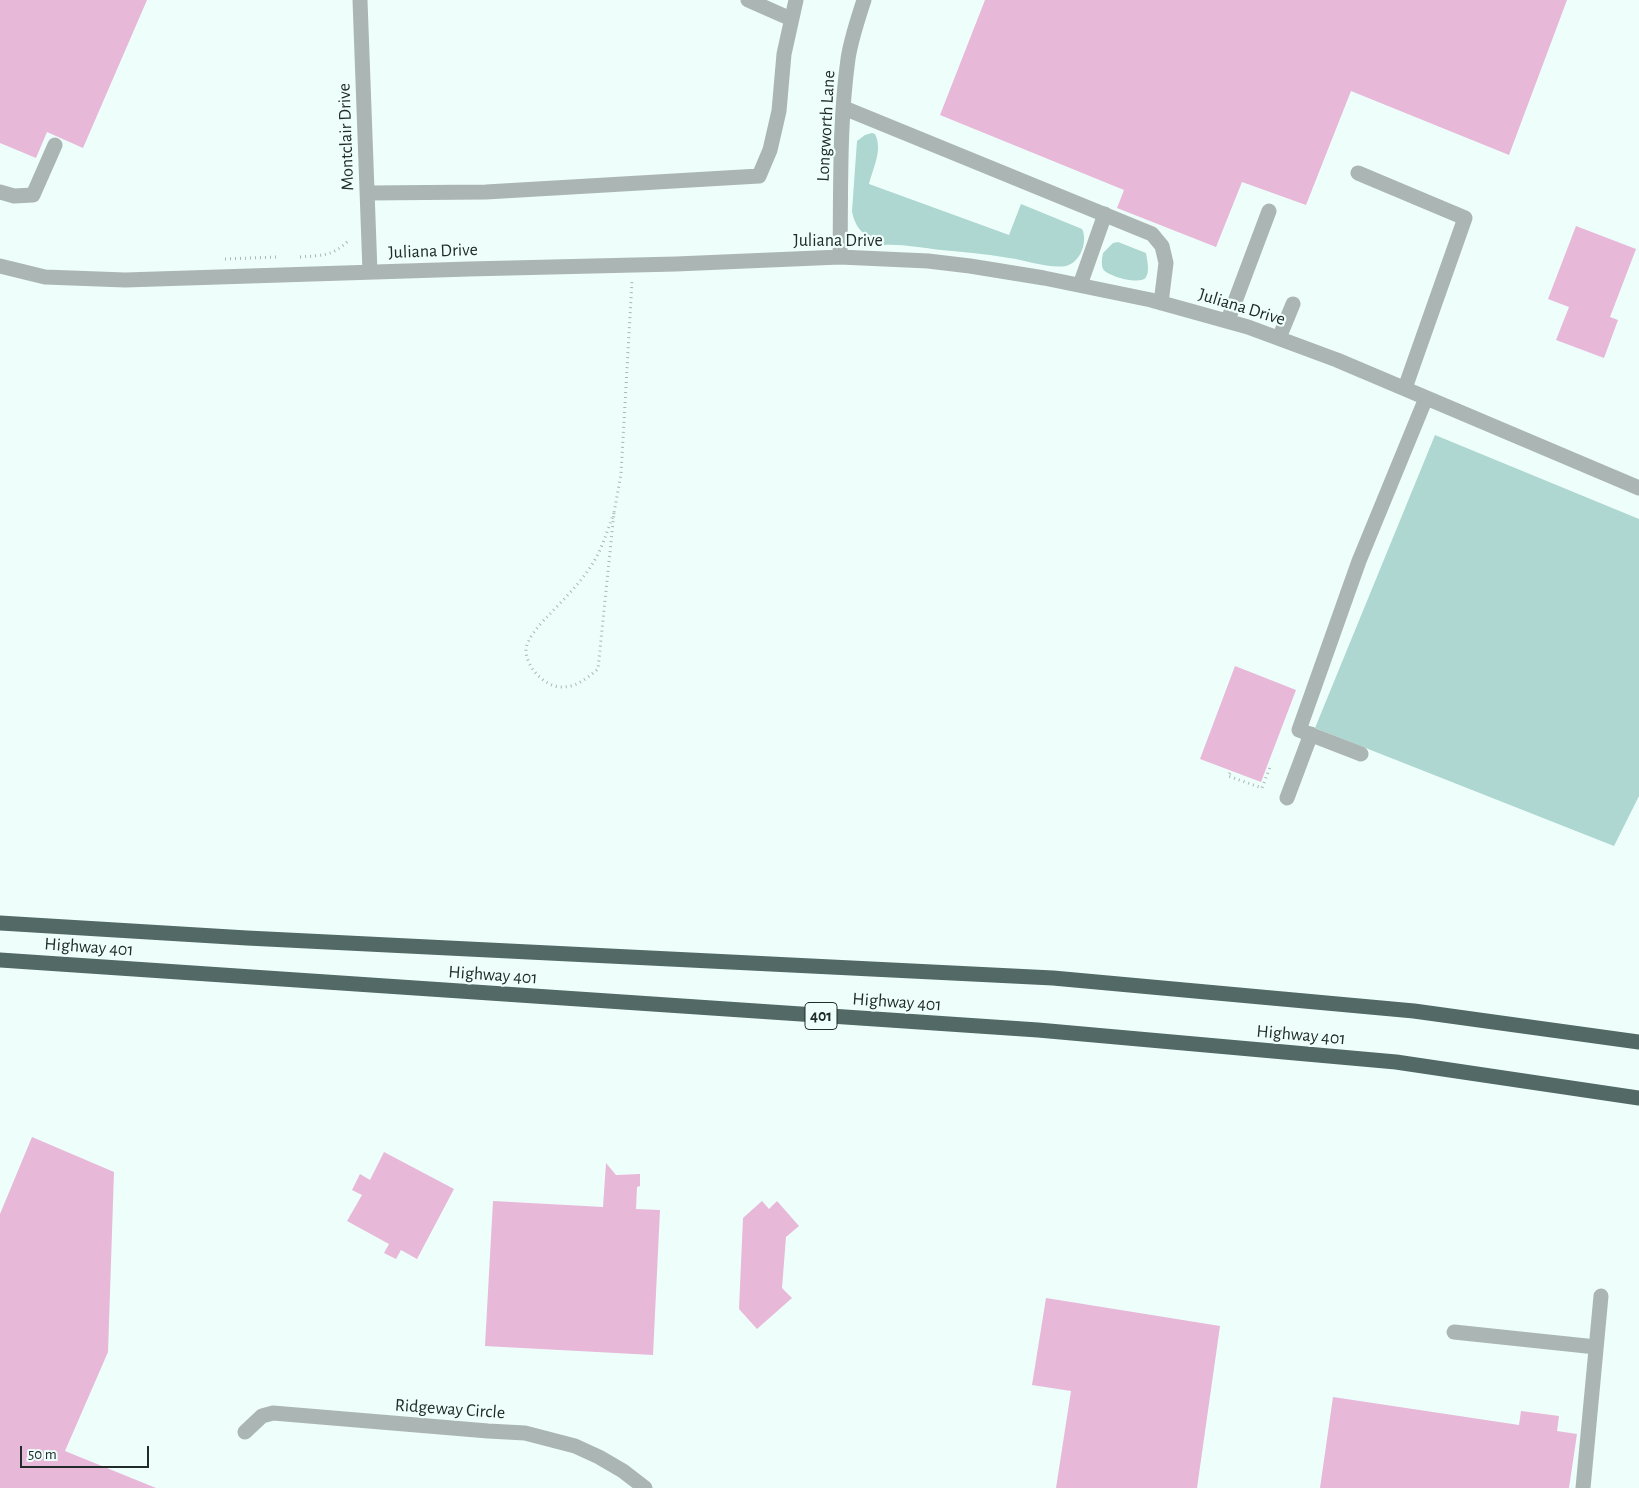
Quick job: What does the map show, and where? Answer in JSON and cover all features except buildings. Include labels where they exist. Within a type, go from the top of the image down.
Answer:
[{"type":"highway","name":"Highway 401","points":[[3,923],[247,938],[1053,978],[1414,1011],[1639,1042]]},
{"type":"highway","name":"Highway 401","points":[[0,960],[1038,1030],[1396,1062],[1639,1098]]},
{"type":"street","name":"Montclair Drive","points":[[360,0],[370,272]]},
{"type":"street","points":[[748,0],[791,19]]},
{"type":"street","points":[[367,193],[486,192],[759,176],[770,150],[779,111],[784,54],[796,0]]},
{"type":"street","name":"Longworth Lane","points":[[840,257],[841,144],[844,108],[849,57],[864,0]]},
{"type":"street","points":[[844,108],[1152,234],[1162,246],[1166,263],[1161,303]]},
{"type":"street","points":[[0,192],[14,196],[33,195],[55,145]]},
{"type":"street","points":[[1358,173],[1465,218],[1405,388]]},
{"type":"street","points":[[1228,320],[1269,211]]},
{"type":"street","points":[[1080,285],[1105,214]]},
{"type":"street","name":"Juliana Drive","points":[[0,266],[45,277],[125,280],[840,257],[928,261],[970,266],[1080,285],[1228,320],[1337,360],[1639,488]]},
{"type":"street","points":[[1279,338],[1292,304]]},
{"type":"street","points":[[1362,754],[1299,730],[1359,560],[1426,398]]},
{"type":"street","points":[[1287,798],[1311,734]]},
{"type":"street","points":[[1582,1488],[1601,1296]]},
{"type":"street","points":[[1454,1332],[1596,1347]]},
{"type":"street","name":"Ridgeway Circle","points":[[245,1432],[262,1416],[273,1413],[488,1431],[525,1432],[575,1446],[599,1457],[623,1471],[645,1488]]},
{"type":"path","points":[[299,257],[328,254],[340,249],[349,240]]},
{"type":"path","points":[[219,259],[281,257]]},
{"type":"path","points":[[614,513],[598,553],[586,572],[568,595],[536,628],[526,648],[530,664],[544,682],[561,687],[568,686],[583,682],[598,669],[614,513],[621,474],[632,265]]},
{"type":"path","points":[[1230,773],[1228,776],[1262,788],[1270,767]]},
{"type":"green space","points":[[875,134],[877,140],[878,153],[869,184],[1009,235],[1021,204],[1082,229],[1084,245],[1079,256],[1071,264],[1060,267],[983,254],[884,245],[872,239],[859,228],[852,211],[857,141],[865,135]]},
{"type":"green space","points":[[1118,242],[1146,253],[1148,272],[1143,280],[1124,279],[1103,269],[1103,253],[1113,243]]},
{"type":"green space","points":[[1435,435],[1639,519],[1639,796],[1614,846],[1315,728]]}]
